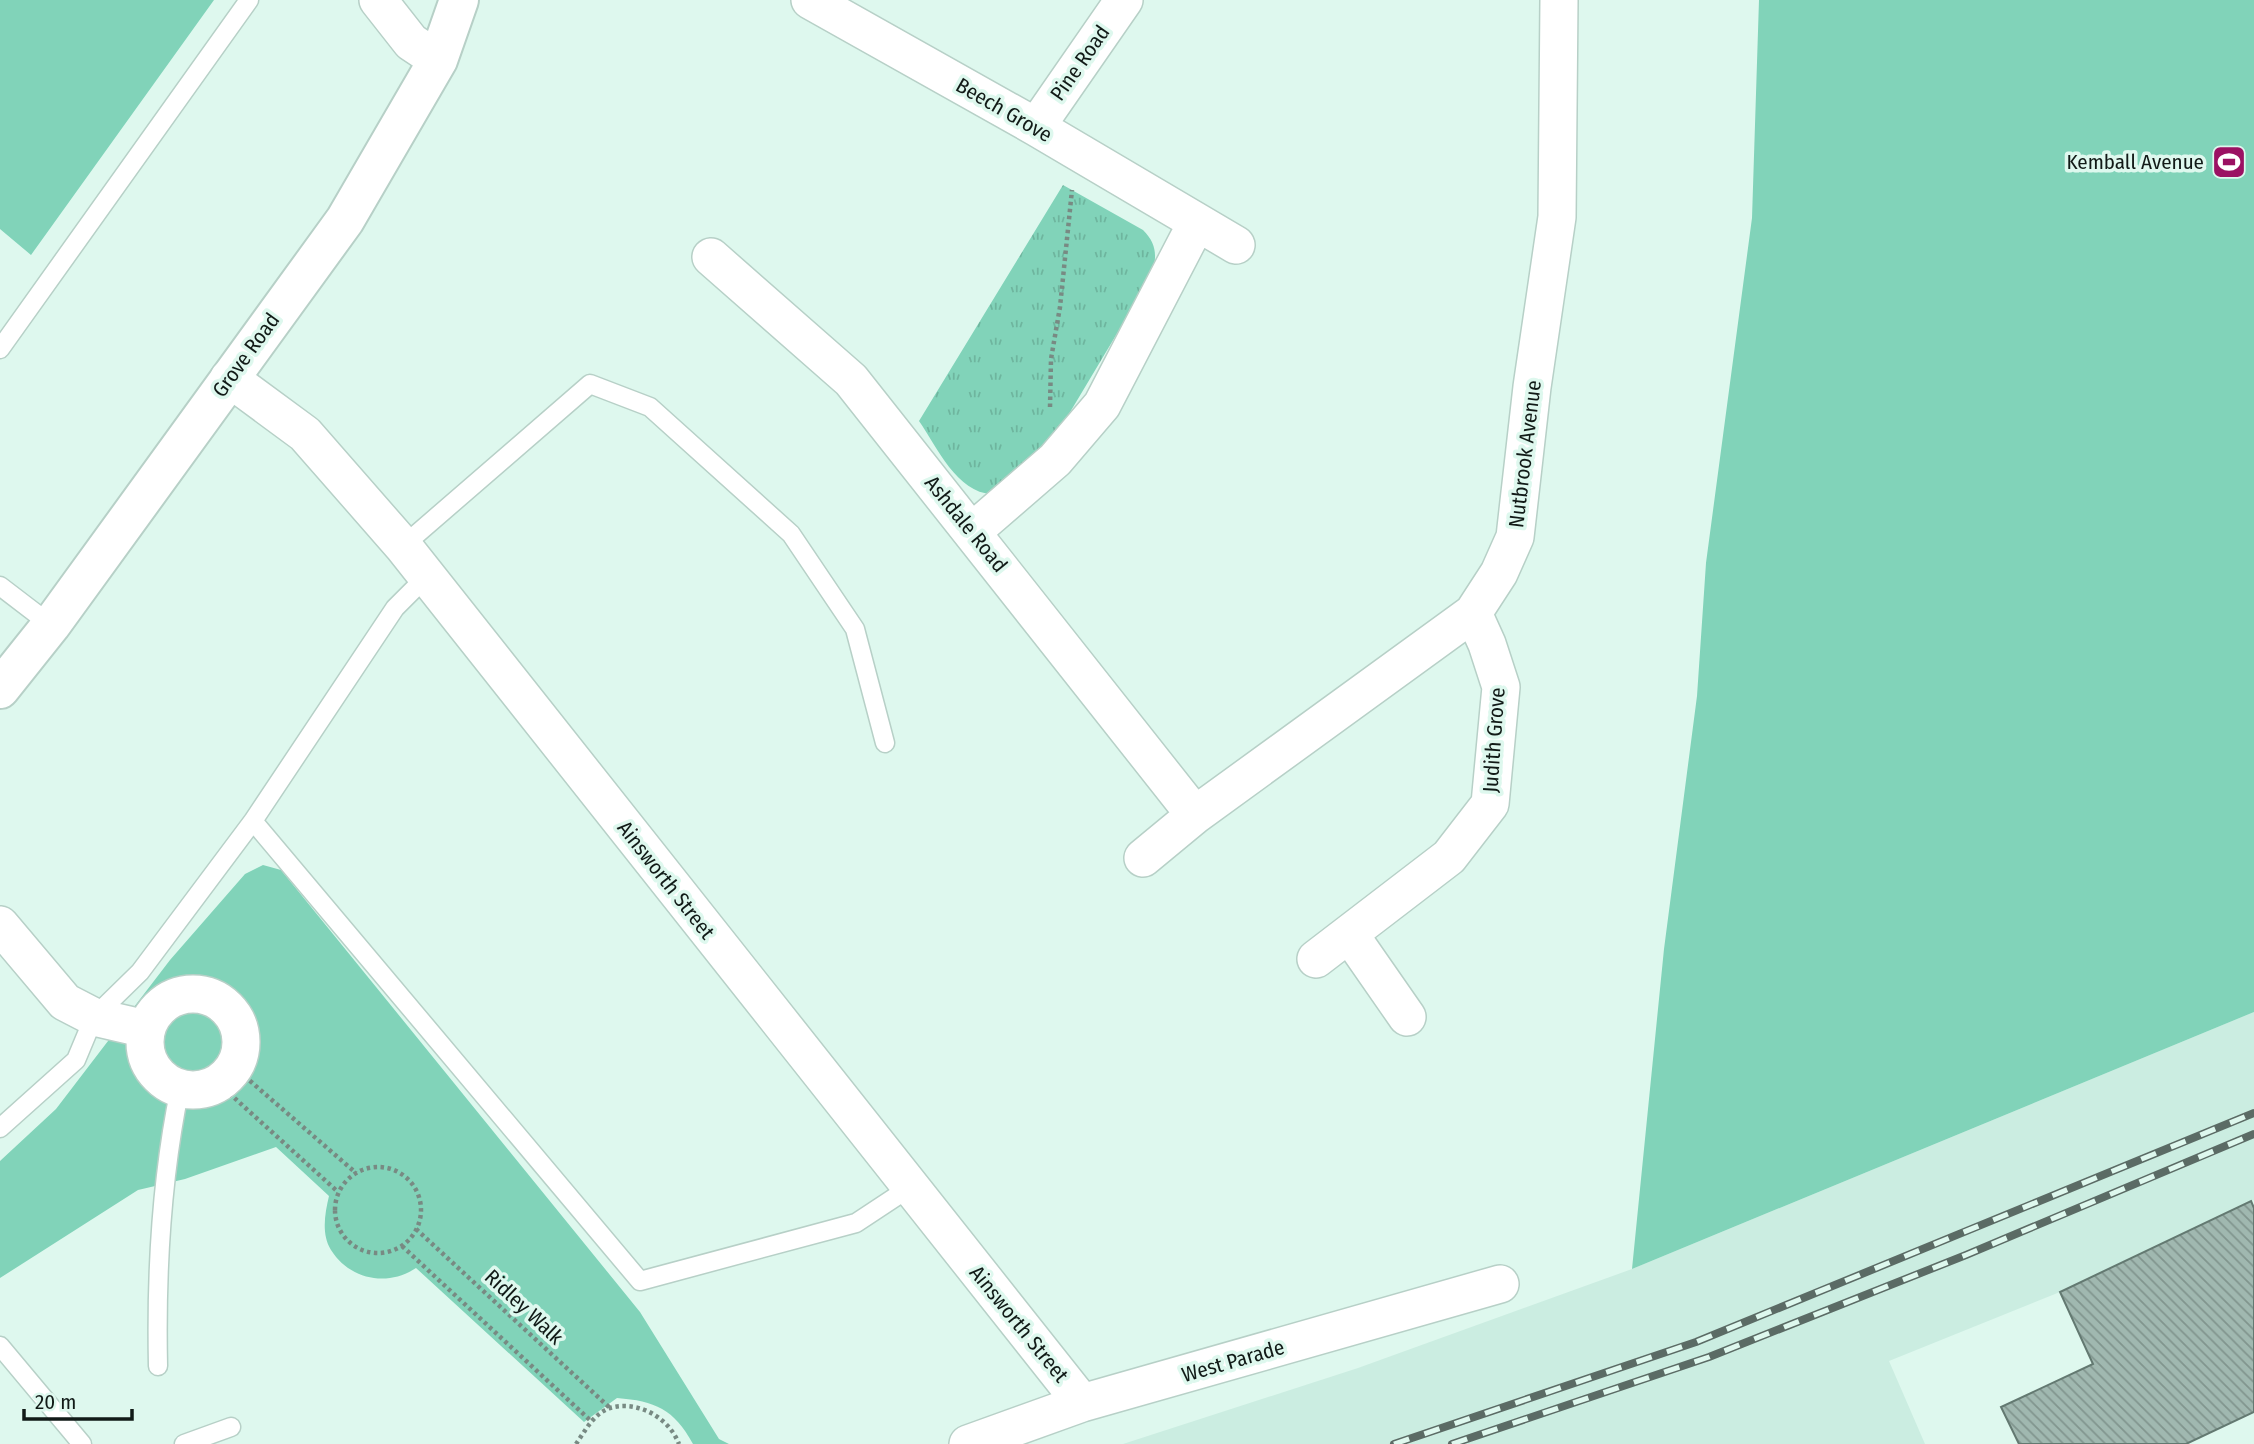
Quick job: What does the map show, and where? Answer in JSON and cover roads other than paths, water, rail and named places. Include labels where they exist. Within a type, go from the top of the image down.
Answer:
[{"type":"street","points":[[377,0],[411,42],[438,60]]},
{"type":"street","name":"Grove Road","points":[[0,690],[51,625],[345,219],[438,60],[459,0]]},
{"type":"street","name":"Beech Grove","points":[[810,0],[1036,127],[1236,245]]},
{"type":"street","name":"Pine Road","points":[[1036,127],[1124,0]]},
{"type":"street","name":"Nutbrook Avenue","points":[[1143,858],[1195,815],[1473,613],[1499,573],[1515,537],[1532,387],[1557,217],[1559,0]]},
{"type":"street","points":[[972,531],[1055,460],[1102,405],[1196,223]]},
{"type":"street","name":"Ashdale Road","points":[[711,257],[851,380],[1195,815]]},
{"type":"street","name":"Ainsworth Street","points":[[229,378],[305,434],[403,546],[1082,1404]]},
{"type":"street","name":"Judith Grove","points":[[1316,959],[1449,857],[1490,804],[1501,687],[1487,644],[1473,613]]},
{"type":"street","points":[[0,925],[65,1002],[94,1017],[146,1029]]},
{"type":"street","points":[[1350,935],[1407,1017]]},
{"type":"street","points":[[180,995],[202,995],[218,1000],[230,1011],[241,1034],[240,1051],[226,1076],[187,1090],[158,1075],[145,1046],[146,1029],[159,1008],[180,995]]},
{"type":"street","name":"West Parade","points":[[968,1444],[1082,1404],[1500,1284]]},
{"type":"lane","points":[[0,349],[249,0]]},
{"type":"lane","points":[[403,546],[590,384],[650,407],[791,534],[855,629],[885,743]]},
{"type":"lane","points":[[0,1128],[76,1060],[94,1017],[140,972],[253,821],[395,608],[426,577]]},
{"type":"lane","points":[[0,586],[51,625]]},
{"type":"lane","points":[[253,821],[640,1281],[856,1223],[909,1188]]},
{"type":"lane","points":[[158,1366],[157,1293],[165,1183],[169,1142],[180,1088]]},
{"type":"lane","points":[[0,1346],[82,1444]]},
{"type":"lane","points":[[184,1444],[231,1427]]},
{"type":"railway","points":[[1394,1444],[1696,1342],[2254,1113]]},
{"type":"railway","points":[[1452,1444],[1709,1357],[1966,1255],[2254,1134]]},
{"type":"place","name":"Kemball Avenue","points":[[2229,162]]}]
